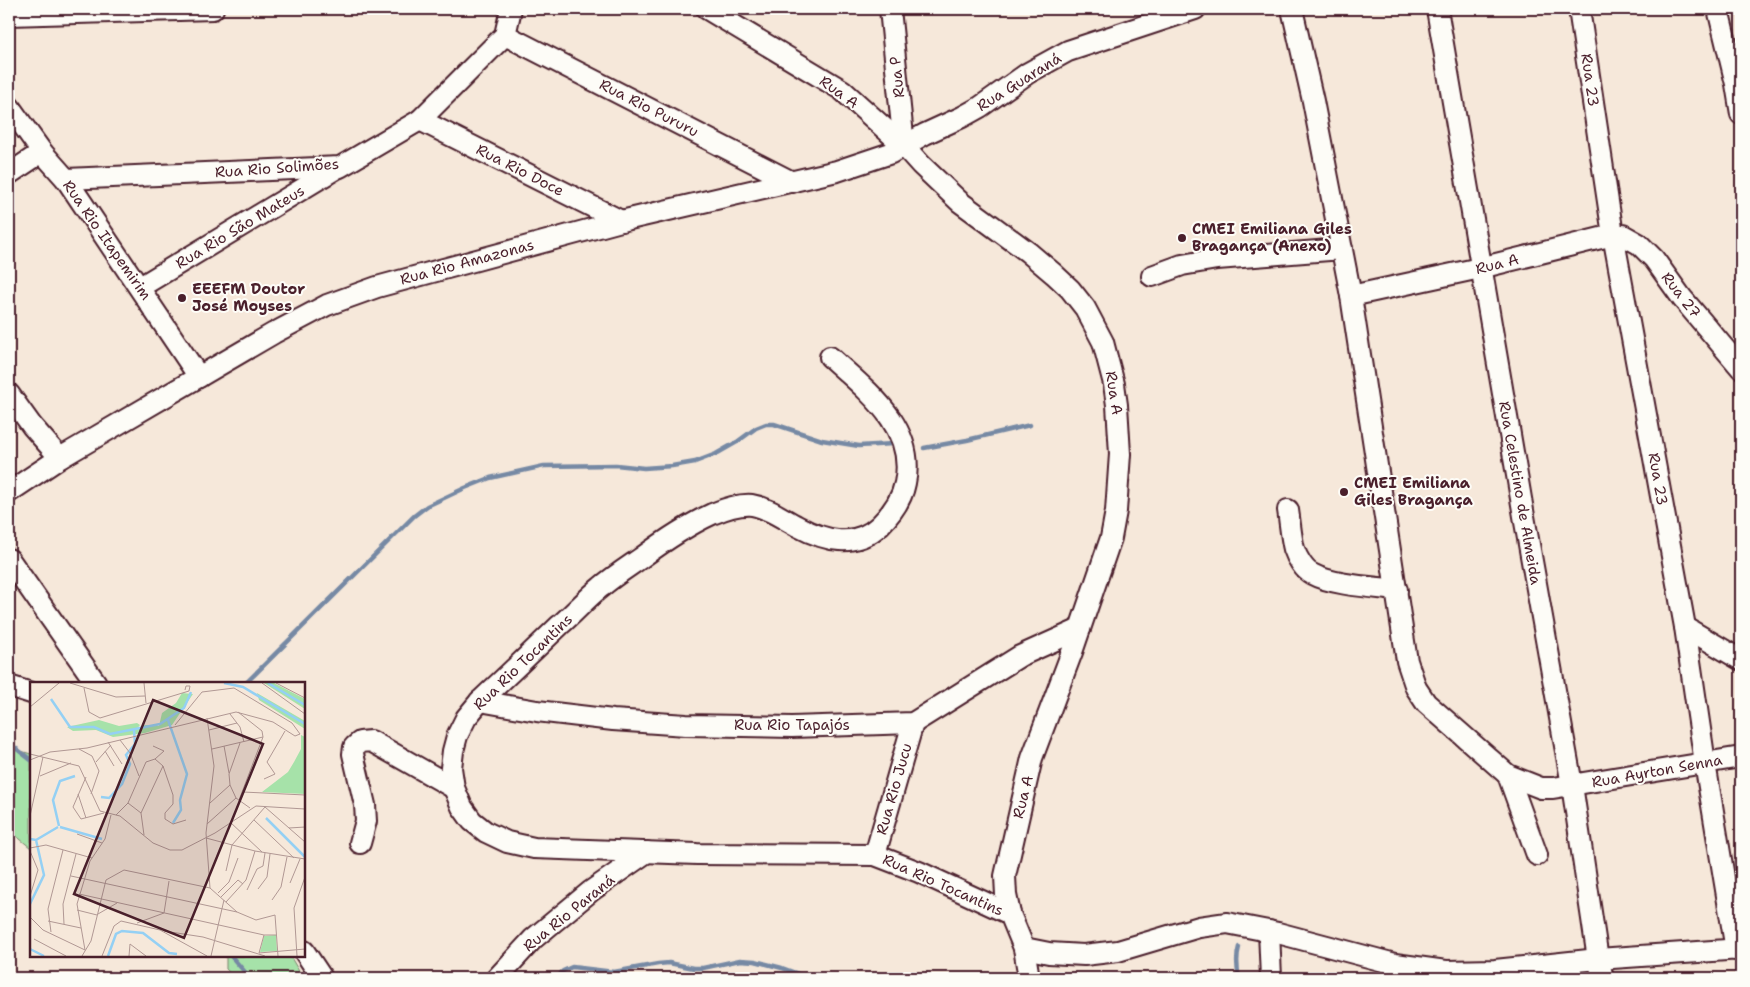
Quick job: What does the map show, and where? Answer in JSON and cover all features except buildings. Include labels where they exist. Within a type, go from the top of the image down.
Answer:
[{"type":"street","points":[[9,15],[213,9]]},
{"type":"street","points":[[505,35],[511,9]]},
{"type":"street","name":"Rua A","points":[[708,9],[842,90],[904,146],[960,202],[1028,252],[1070,289],[1085,308],[1103,342],[1114,384],[1120,454],[1112,538],[1032,758],[1005,876],[1010,914],[1024,948],[1029,978]]},
{"type":"street","name":"Rua P","points":[[890,9],[904,146]]},
{"type":"street","name":"Rua Guaraná","points":[[904,146],[980,107],[1028,73],[1068,51],[1195,9]]},
{"type":"street","points":[[1292,9],[1313,101],[1351,296],[1407,661],[1416,688],[1426,703],[1508,775],[1537,855]]},
{"type":"street","name":"Rua Celestino de Almeida","points":[[1437,9],[1480,268],[1572,785],[1600,969]]},
{"type":"street","name":"Rua 23","points":[[1579,9],[1613,235],[1685,627],[1705,763],[1739,950]]},
{"type":"street","points":[[1718,9],[1741,114]]},
{"type":"street","name":"Rua Rio Solimões","points":[[66,179],[340,167],[420,120],[505,35]]},
{"type":"street","name":"Rua Rio Pururu","points":[[505,35],[792,182]]},
{"type":"street","name":"Rua Rio Itapemirim","points":[[9,106],[42,152],[66,179],[199,377]]},
{"type":"street","name":"Rua Rio Doce","points":[[420,120],[621,221]]},
{"type":"street","name":"Rua Rio Amazonas","points":[[9,492],[60,458],[274,333],[327,305],[377,287],[621,221],[837,171],[868,162],[904,146]]},
{"type":"street","points":[[9,174],[42,152]]},
{"type":"street","name":"Rua Rio São Mateus","points":[[140,287],[340,167]]},
{"type":"street","name":"Rua A","points":[[1351,296],[1480,268],[1613,235]]},
{"type":"street","name":"Rua 27","points":[[1613,235],[1623,235],[1639,244],[1654,259],[1682,298],[1741,368]]},
{"type":"street","points":[[1152,276],[1182,265],[1217,259],[1342,249]]},
{"type":"street","name":"Rua Rio Tocantins","points":[[830,357],[879,402],[897,428],[904,443],[907,476],[903,492],[888,518],[865,536],[852,540],[837,541],[822,537],[776,514],[754,506],[735,507],[713,514],[674,534],[601,587],[480,701],[466,718],[457,736],[453,751],[452,768],[454,788],[462,807],[472,821],[486,832],[507,842],[534,848],[647,852],[876,855],[919,872],[1010,914]]},
{"type":"street","points":[[9,394],[32,426],[60,458]]},
{"type":"street","points":[[1288,510],[1294,550],[1310,574],[1321,578],[1397,590]]},
{"type":"street","points":[[9,559],[95,682]]},
{"type":"street","points":[[1685,627],[1741,660]]},
{"type":"street","name":"Rua Rio Tapajós","points":[[480,701],[537,711],[614,720],[686,725],[792,727],[912,723],[1020,656],[1080,629]]},
{"type":"street","points":[[9,686],[30,693]]},
{"type":"street","name":"Rua Rio Jucu","points":[[876,855],[912,723]]},
{"type":"street","points":[[360,843],[366,821],[365,805],[353,754],[354,747],[360,742],[371,741],[454,788]]},
{"type":"street","name":"Rua Ayrton Senna","points":[[1508,775],[1541,788],[1554,788],[1741,757]]},
{"type":"street","name":"Rua Rio Paraná","points":[[497,978],[533,939],[591,892],[647,852]]},
{"type":"street","points":[[1024,948],[1049,953],[1084,955],[1118,951],[1199,927],[1227,923],[1269,931],[1395,964],[1417,973],[1600,969],[1739,950]]},
{"type":"street","points":[[1269,931],[1271,978]]},
{"type":"street","points":[[305,952],[322,978]]},
{"type":"green space","points":[[9,745],[30,754],[30,847],[9,830]]},
{"type":"green space","points":[[226,957],[291,957],[303,978],[235,978],[226,969]]},
{"type":"waterway","points":[[247,682],[414,516],[427,506],[490,478],[544,466],[616,465],[644,468],[695,462],[716,454],[756,428],[766,424],[774,424],[822,440],[859,446],[893,444]]},
{"type":"waterway","points":[[924,448],[1030,425]]},
{"type":"waterway","points":[[9,743],[30,759]]},
{"type":"waterway","points":[[1239,947],[1237,962],[1239,978]]},
{"type":"waterway","points":[[232,957],[250,978]]},
{"type":"waterway","points":[[557,978],[563,971],[572,967],[614,972],[669,963],[703,968],[740,960],[755,961],[782,968],[809,978]]},
{"type":"place","name":"CMEI Emiliana Giles Bragança (Anexo)","points":[[1182,238]]},
{"type":"place","name":"EEEFM Doutor José Moyses","points":[[182,298]]},
{"type":"place","name":"CMEI Emiliana Giles Bragança","points":[[1344,492]]}]
